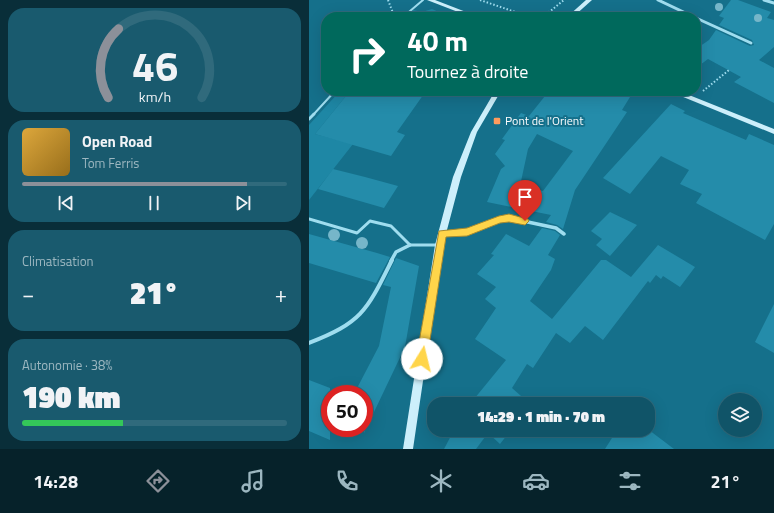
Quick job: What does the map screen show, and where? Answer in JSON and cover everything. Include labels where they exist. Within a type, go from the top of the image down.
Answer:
[{"type":"main road","points":[[430,0],[462,12]]},
{"type":"main road","points":[[576,12],[589,0]]},
{"type":"main road","points":[[408,449],[439,245],[457,178],[472,138],[495,96]]},
{"type":"main road","points":[[687,96],[774,132]]},
{"type":"street","points":[[658,0],[684,12]]},
{"type":"street","points":[[764,0],[774,3]]},
{"type":"street","points":[[701,20],[751,43]]},
{"type":"street","points":[[442,234],[467,232],[499,220],[509,218],[556,228],[564,234]]},
{"type":"street","points":[[309,343],[335,333],[358,318],[370,304],[396,252],[410,245]]},
{"type":"lane","points":[[409,12],[423,0]]},
{"type":"lane","points":[[309,119],[330,96]]},
{"type":"lane","points":[[309,220],[357,233],[370,221],[391,226],[410,245],[439,245]]},
{"type":"path","points":[[388,0],[393,12]]},
{"type":"path","points":[[480,0],[515,12]]},
{"type":"path","points":[[549,12],[564,0]]},
{"type":"path","points":[[701,91],[729,70]]},
{"type":"shaded area","points":[[432,9],[439,12],[422,12]]},
{"type":"shaded area","points":[[413,10],[422,12],[411,12]]},
{"type":"shaded area","points":[[335,96],[346,96],[315,134],[353,144],[309,200],[309,125]]},
{"type":"building","points":[[731,0],[738,0],[771,12],[767,18],[774,20],[774,47],[759,60],[774,68],[774,103],[734,82],[741,77],[708,59],[701,64],[701,46],[709,40],[716,30],[750,46],[754,45],[752,40],[719,25],[724,18],[719,16]]},
{"type":"building","points":[[346,96],[422,96],[397,132],[405,135],[391,156],[315,134]]},
{"type":"building","points":[[545,96],[630,97],[622,110],[627,112],[575,190],[563,229],[557,225],[546,222],[551,215],[487,202],[501,169],[505,166],[495,154],[505,140],[502,139],[521,113],[529,116]],"holes":[[[537,134],[573,151],[543,191],[520,186],[528,149]]]},
{"type":"building","points":[[671,104],[685,111],[683,113],[746,140],[749,134],[774,145],[774,224],[765,240],[696,203],[702,194],[680,184],[689,170],[661,156],[630,194],[603,178]]},
{"type":"building","points":[[333,169],[398,186],[384,208],[318,189]]},
{"type":"building","points":[[610,212],[637,225],[610,256],[596,245],[602,239],[591,231]]},
{"type":"building","points":[[542,228],[555,231],[560,235],[548,255],[555,259],[551,270],[530,301],[552,319],[601,260],[606,260],[631,277],[658,245],[695,267],[680,287],[663,276],[661,279],[656,275],[650,283],[648,281],[603,340],[585,326],[570,343],[556,333],[533,368],[527,364],[512,388],[522,397],[476,397],[506,360],[475,339],[496,308],[485,299],[496,287],[477,274],[494,255],[491,254],[506,234],[529,246]]},
{"type":"building","points":[[309,234],[390,257],[376,283],[309,263]]},
{"type":"building","points":[[396,258],[419,266],[405,347],[373,414],[373,385],[359,385],[379,346],[391,287],[383,285]]},
{"type":"building","points":[[774,304],[774,353],[755,342]]},
{"type":"building","points":[[309,380],[322,385],[321,436],[309,431]]},
{"type":"building","points":[[655,435],[674,449],[605,449],[613,437],[655,437]]},
{"type":"building","points":[[323,437],[330,437],[330,440]]},
{"type":"building","points":[[450,437],[485,437],[476,449],[444,449]]},
{"type":"building","points":[[492,437],[506,437],[500,444]]},
{"type":"place","name":"Pont de l'Orient","points":[[497,121]]},
{"type":"route","points":[[422,359],[439,245],[442,234],[467,232],[499,220],[509,218],[525,221]]}]
